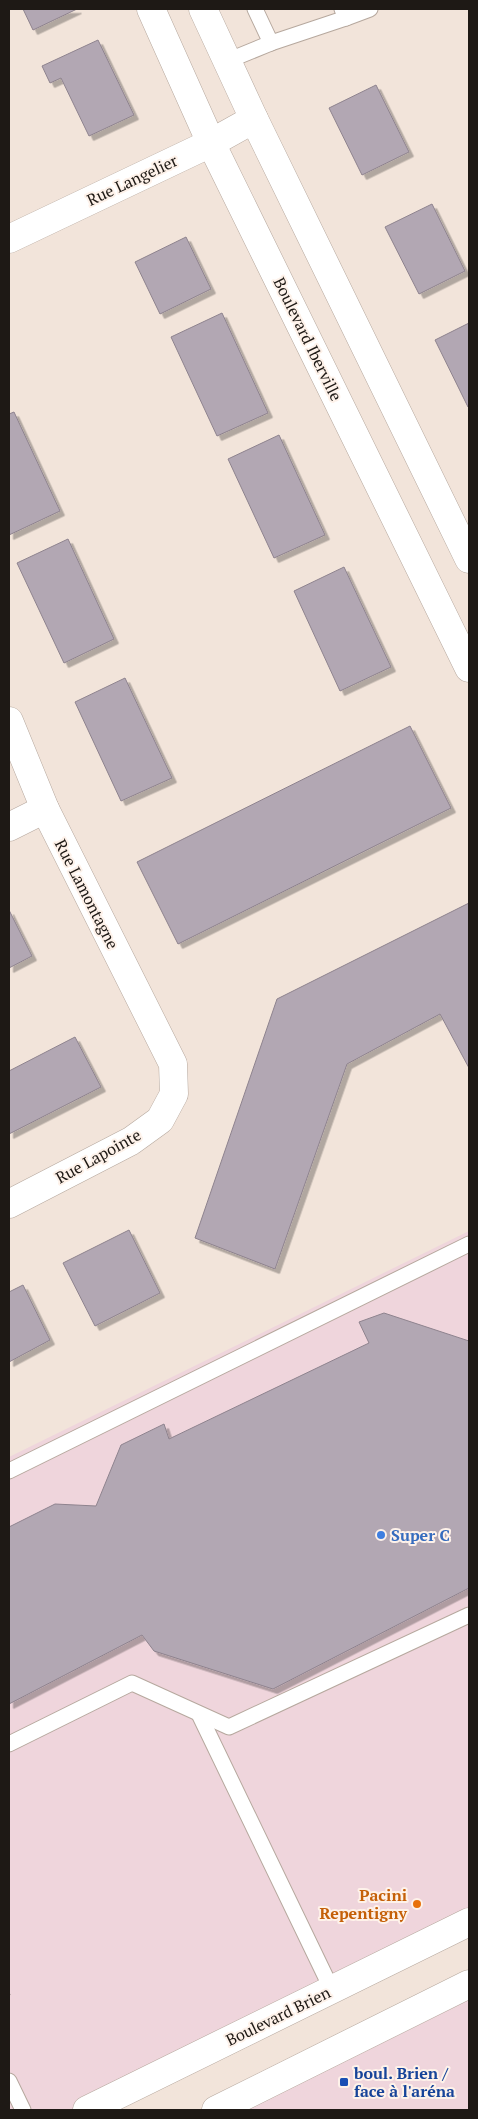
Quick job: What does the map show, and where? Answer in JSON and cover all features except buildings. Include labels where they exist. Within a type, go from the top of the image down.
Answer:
[{"type":"street","name":"Boulevard Iberville","points":[[151,9],[211,143],[463,640],[469,668]]},
{"type":"street","points":[[202,9],[254,120],[469,559]]},
{"type":"street","name":"Rue Langelier","points":[[9,239],[211,143],[254,120]]},
{"type":"street","name":"Rue Lamontagne","points":[[9,721],[45,809],[173,1064]]},
{"type":"street","points":[[9,827],[45,809]]},
{"type":"street","name":"Rue Lapointe","points":[[9,1204],[131,1141],[160,1120],[174,1094],[173,1064]]},
{"type":"street","name":"Boulevard Brien","points":[[87,2110],[469,1922]]},
{"type":"street","points":[[216,2110],[469,1984]]},
{"type":"lane","points":[[255,9],[271,43]]},
{"type":"lane","points":[[227,61],[344,13],[370,9]]},
{"type":"lane","points":[[9,1471],[469,1244]]},
{"type":"lane","points":[[9,1744],[132,1683],[229,1727],[469,1615]]},
{"type":"lane","points":[[199,1714],[332,1990]]},
{"type":"lane","points":[[9,2081],[23,2110]]},
{"type":"shaded area","points":[[469,1231],[469,1922],[88,2110],[9,2110],[9,1457]]},
{"type":"shaded area","points":[[469,1984],[469,2110],[217,2110]]},
{"type":"place","name":"Super C","points":[[381,1535]]},
{"type":"place","name":"Pacini Repentigny","points":[[417,1904]]},
{"type":"place","name":"boul. Brien / face à l'aréna","points":[[344,2082]]}]
